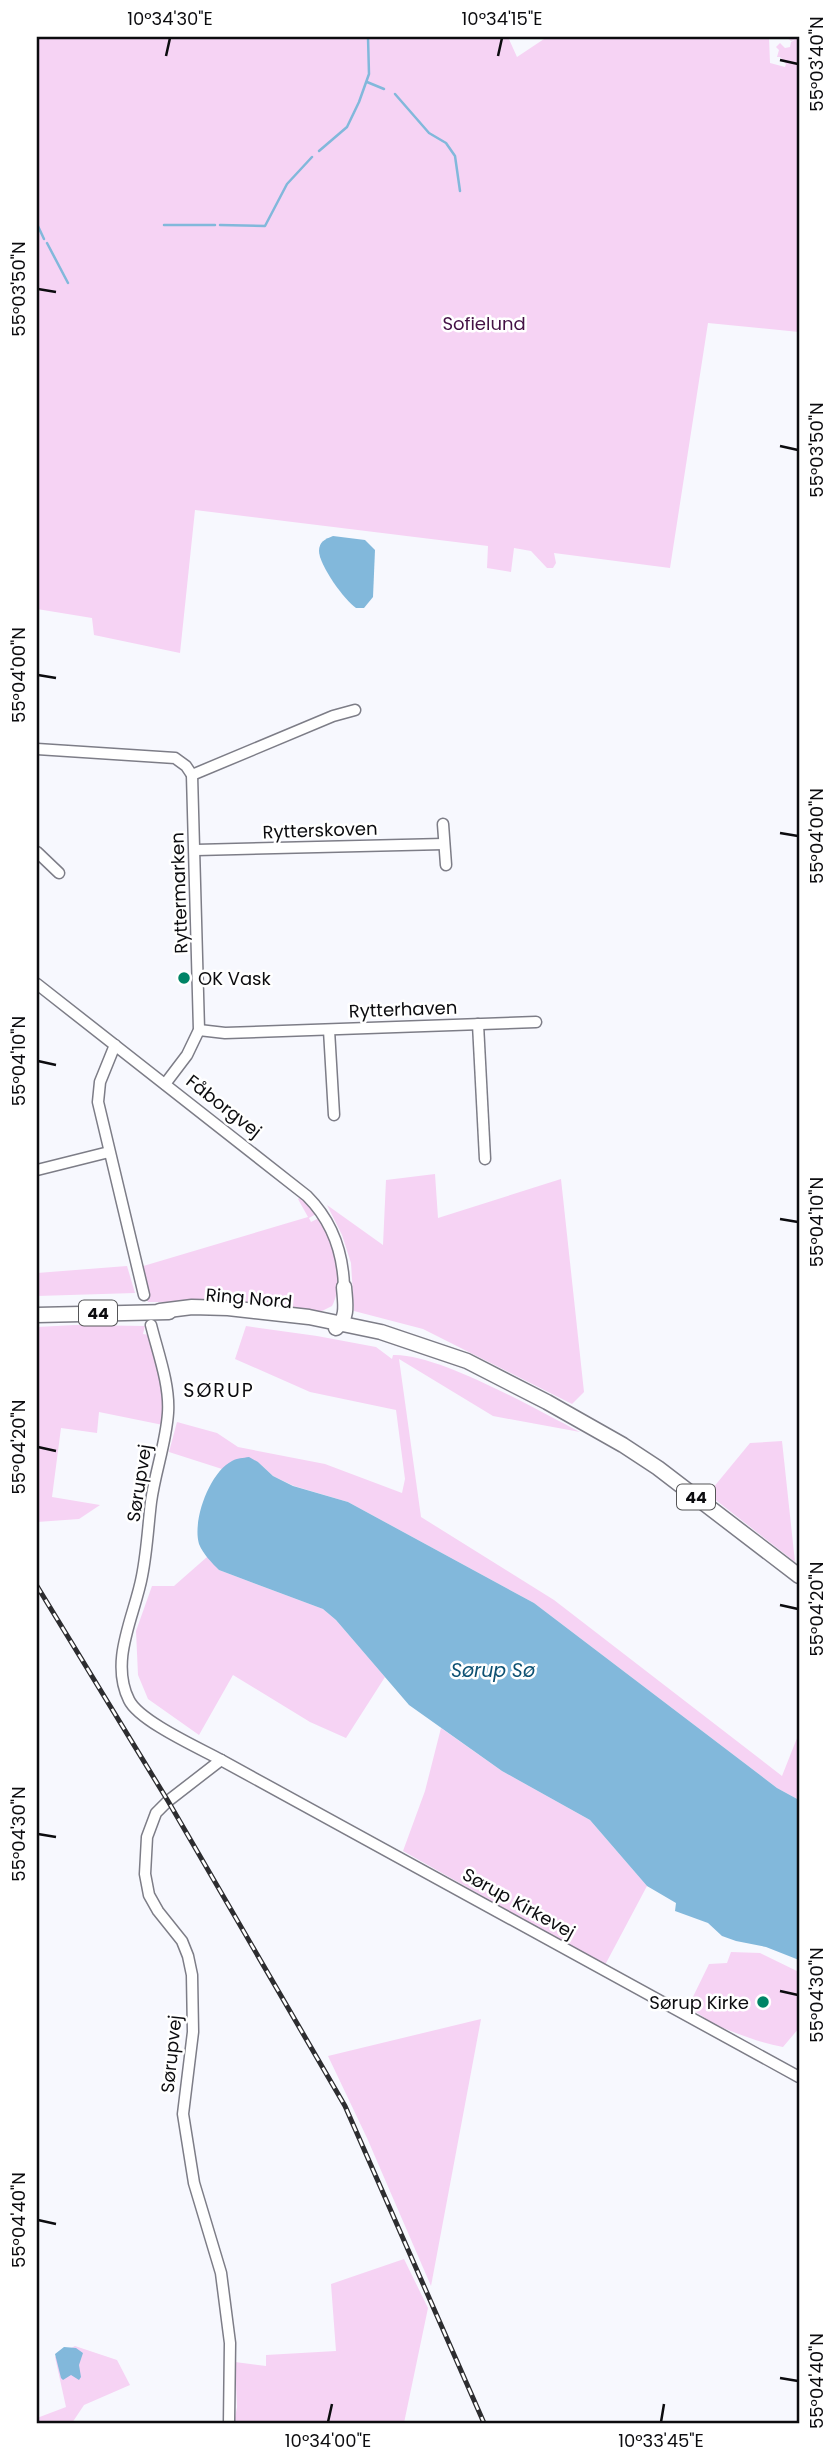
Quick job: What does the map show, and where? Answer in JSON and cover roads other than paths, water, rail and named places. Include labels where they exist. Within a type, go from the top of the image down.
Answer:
[{"type":"main road","points":[[338,1321],[344,1287]]},
{"type":"main road","name":"Ring Nord","points":[[37,1315],[160,1311],[338,1321]]},
{"type":"main road","name":"44","points":[[338,1321],[352,1318],[426,1340],[588,1425],[658,1468],[799,1576]]},
{"type":"main road","name":"44","points":[[338,1321],[510,1384]]},
{"type":"street","points":[[37,749],[175,758],[186,766],[192,775],[332,716],[355,710]]},
{"type":"street","name":"Ryttermarken","points":[[165,1084],[187,1055],[199,1030],[192,775]]},
{"type":"street","points":[[443,824],[446,865]]},
{"type":"street","name":"Rytterskoven","points":[[196,850],[444,844]]},
{"type":"street","points":[[37,852],[59,873]]},
{"type":"street","name":"Fåborgvej","points":[[37,984],[313,1201],[336,1239],[344,1287]]},
{"type":"street","name":"Rytterhaven","points":[[199,1030],[225,1033],[536,1022]]},
{"type":"street","name":"Rytterhaven","points":[[478,1024],[485,1158]]},
{"type":"street","name":"Rytterhaven","points":[[330,1030],[334,1115]]},
{"type":"street","points":[[115,1045],[100,1082],[98,1102],[144,1296]]},
{"type":"street","points":[[37,1170],[109,1152]]},
{"type":"street","name":"Sørupvej","points":[[151,1325],[167,1393],[168,1410],[151,1501],[144,1569],[125,1634],[122,1677],[129,1701],[143,1716],[221,1760],[156,1813],[148,1837],[145,1874],[149,1895],[182,1941],[192,1975],[194,2032],[183,2097],[184,2133],[194,2183],[222,2273],[230,2343],[229,2423]]},
{"type":"street","name":"Sørup Kirkevej","points":[[221,1760],[799,2077]]},
{"type":"water","points":[[333,536],[365,540],[375,550],[373,597],[364,608],[356,608],[346,598],[323,565],[320,545]]},
{"type":"water","name":"Sørup Sø","points":[[249,1457],[273,1476],[293,1486],[348,1502],[534,1603],[777,1788],[799,1800],[799,1960],[766,1947],[722,1936],[708,1923],[675,1911],[676,1903],[647,1886],[590,1820],[502,1771],[409,1705],[336,1620],[323,1609],[219,1570],[199,1544],[198,1522],[201,1510],[210,1486],[224,1467],[234,1460]]},
{"type":"water","points":[[64,2347],[76,2348],[83,2353],[79,2365],[79,2380],[71,2375],[63,2380],[61,2378],[55,2354]]},
{"type":"waterway","points":[[319,151],[347,127],[359,102],[369,74],[368,37]]},
{"type":"waterway","points":[[367,82],[384,89]]},
{"type":"waterway","points":[[395,94],[429,133],[446,143],[455,156],[460,191]]},
{"type":"waterway","points":[[220,225],[265,226],[287,184],[312,157]]},
{"type":"waterway","points":[[37,224],[44,239]]},
{"type":"waterway","points":[[164,225],[215,225]]},
{"type":"waterway","points":[[47,243],[68,283]]},
{"type":"railway","points":[[37,1586],[168,1801],[345,2106],[484,2423]]},
{"type":"place","name":"OK Vask","points":[[184,978]]},
{"type":"place","name":"Sørup Kirke","points":[[763,2002]]},
{"type":"district","name":"SØRUP","points":[[219,1390]]},
{"type":"park label","name":"Sofielund","points":[[484,323]]}]
